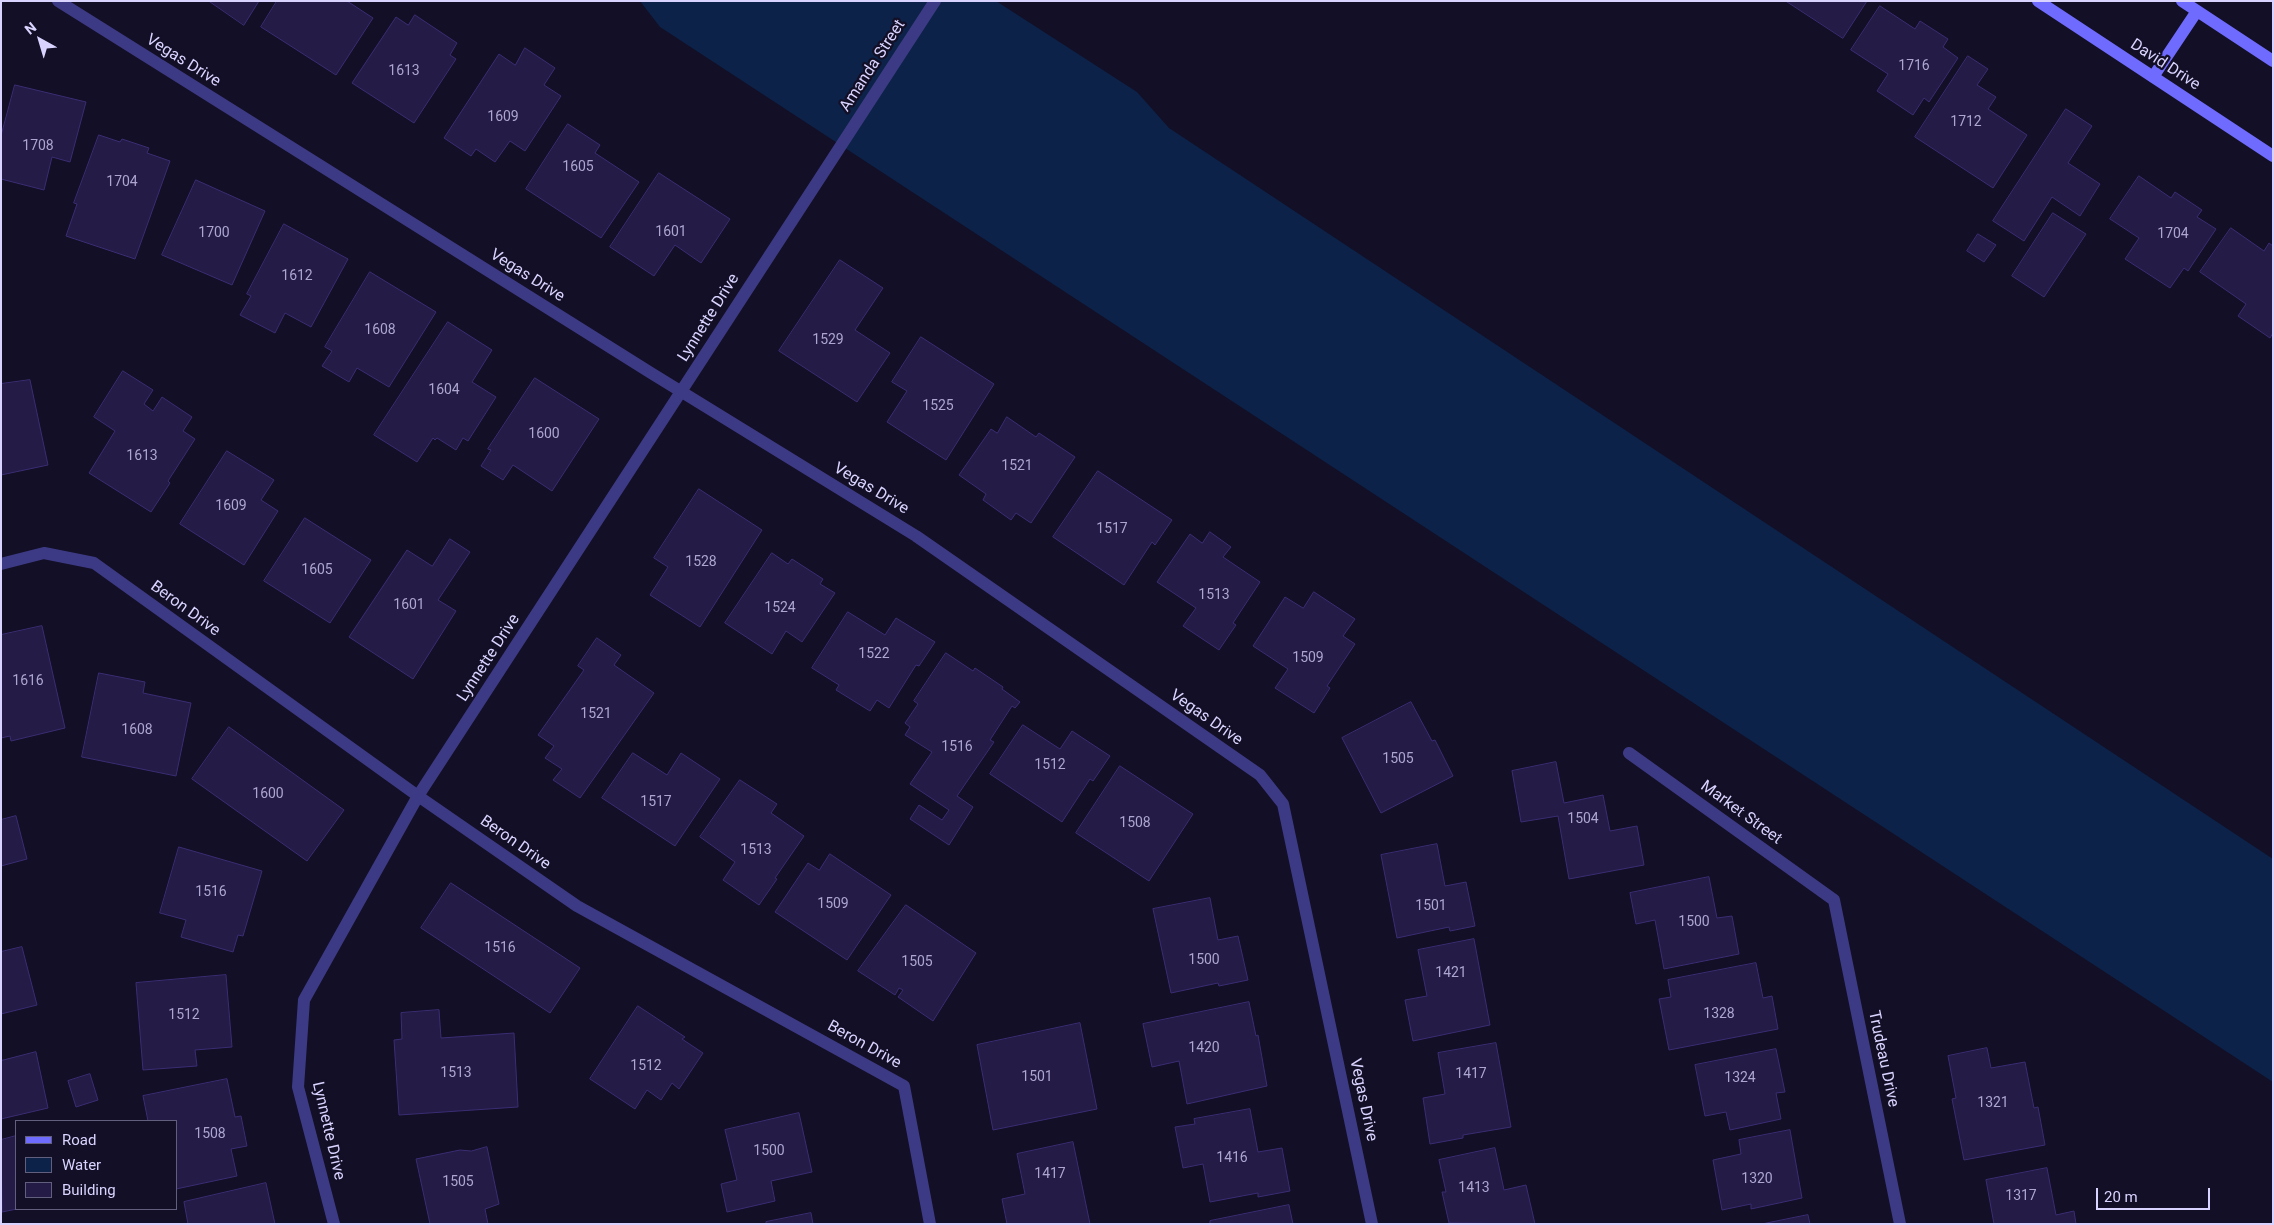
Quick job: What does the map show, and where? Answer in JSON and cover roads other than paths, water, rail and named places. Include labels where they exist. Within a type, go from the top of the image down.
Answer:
[{"type":"main road","name":"David Drive","points":[[2038,1],[2273,156]]},
{"type":"main road","points":[[2182,1],[2273,61]]},
{"type":"main road","points":[[2152,77],[2197,11]]},
{"type":"street","name":"Vegas Drive","points":[[58,1],[682,392],[916,536],[1260,775],[1283,804],[1372,1224]]},
{"type":"street","name":"Amanda Street","points":[[838,149],[935,1]]},
{"type":"street","name":"Lynnette Drive","points":[[334,1224],[298,1086],[304,1000],[418,796],[838,149]]},
{"type":"street","name":"Beron Drive","points":[[1,564],[44,553],[94,563],[418,796],[576,906],[904,1086],[930,1224]]},
{"type":"street","name":"Market Street","points":[[1629,753],[1834,900]]},
{"type":"street","name":"Trudeau Drive","points":[[1834,900],[1900,1224]]},
{"type":"water","points":[[640,1],[996,1],[1137,92],[1169,128],[2273,859],[2273,1082],[660,27]]}]
